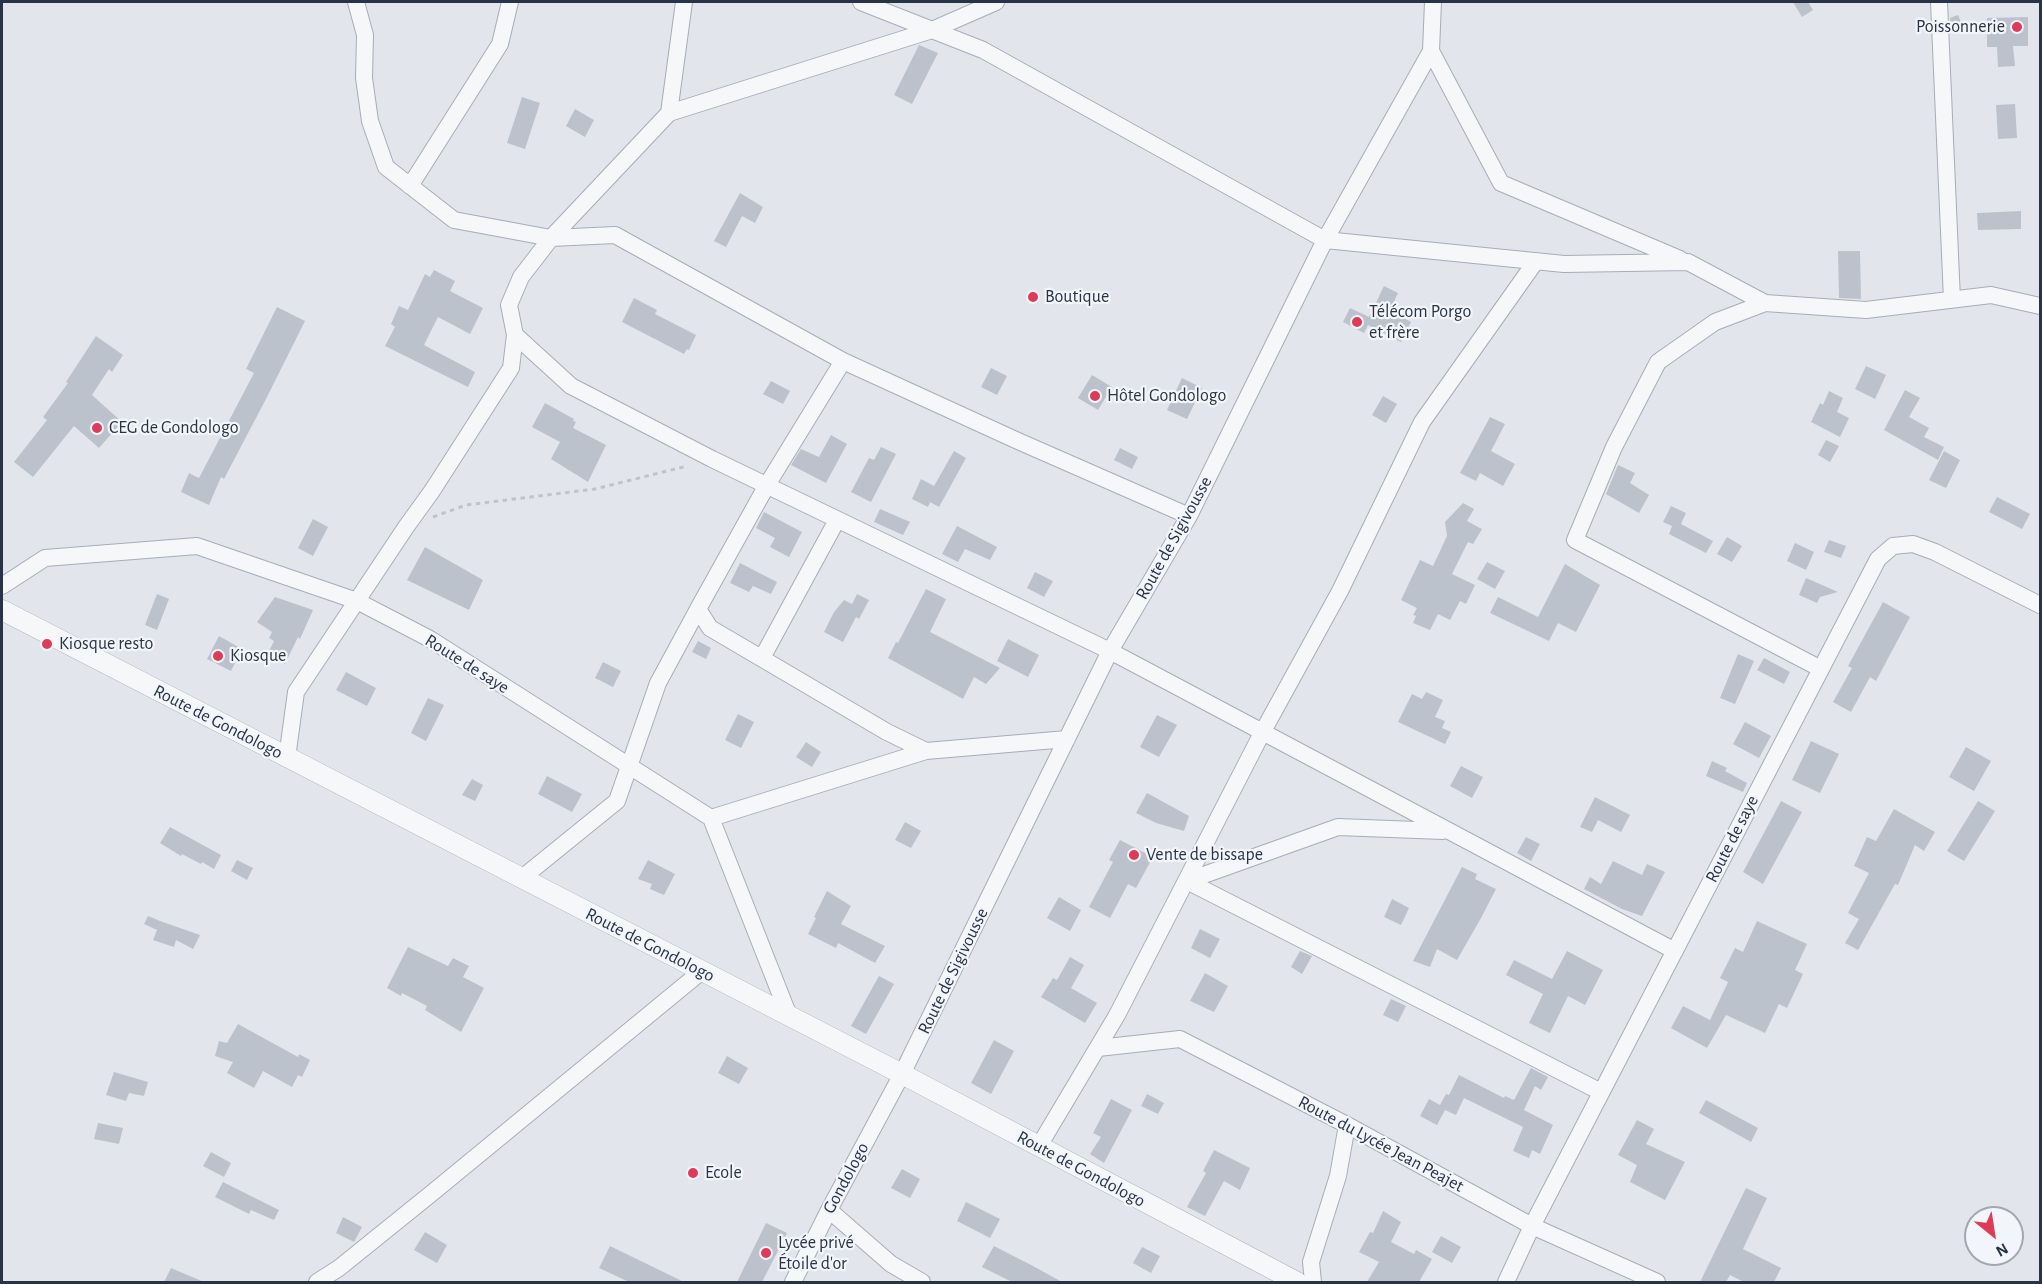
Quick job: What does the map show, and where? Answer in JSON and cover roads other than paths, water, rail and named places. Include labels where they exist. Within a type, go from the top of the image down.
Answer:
[{"type":"street","points":[[356,2],[365,35],[364,78],[370,121],[386,167],[454,220],[551,238],[615,235],[843,361],[1189,516]]},
{"type":"street","points":[[410,186],[500,44],[510,2]]},
{"type":"street","points":[[669,113],[684,2]]},
{"type":"street","points":[[861,2],[982,50],[1325,240],[1564,264],[1688,262]]},
{"type":"street","points":[[287,758],[296,692],[432,491],[511,368],[515,335],[508,305],[521,277],[551,238],[669,113],[932,30],[996,2]]},
{"type":"street","name":"Route de Sigivousse","points":[[902,1074],[1110,651],[1189,516],[1325,240],[1431,51],[1433,2]]},
{"type":"street","points":[[1939,2],[1952,300]]},
{"type":"street","points":[[1431,51],[1501,183],[1688,262],[1765,303]]},
{"type":"street","points":[[1039,1146],[1118,1015],[1262,733],[1340,591],[1422,422],[1536,261]]},
{"type":"street","points":[[1821,669],[1575,540],[1614,447],[1658,362],[1715,322],[1765,303],[1866,309],[1991,295],[2040,306]]},
{"type":"street","points":[[515,335],[571,386],[712,459],[1110,651],[1675,951]]},
{"type":"street","points":[[522,878],[616,801],[658,683],[767,485],[843,361]]},
{"type":"street","points":[[762,658],[837,520]]},
{"type":"street","name":"Route de saye","points":[[1506,1282],[1532,1226],[1878,559],[1893,546],[1913,544],[1935,552],[2040,605]]},
{"type":"street","name":"Route de saye","points":[[2,586],[45,558],[197,546],[357,601],[430,639],[711,818]]},
{"type":"street","points":[[698,609],[710,628],[887,732],[926,752]]},
{"type":"street","name":"Route de Gondologo","points":[[2,610],[902,1074],[1297,1282]]},
{"type":"street","points":[[789,1016],[711,818],[926,752],[1067,739]]},
{"type":"street","points":[[1187,881],[1338,827],[1449,831]]},
{"type":"street","points":[[1187,881],[1601,1092]]},
{"type":"street","points":[[317,1282],[339,1268],[432,1193],[702,971]]},
{"type":"street","name":"Route du Lycée Jean Peajet","points":[[1098,1048],[1180,1039],[1347,1125],[1532,1226],[1657,1282]]},
{"type":"street","name":"Gondologo","points":[[793,1282],[828,1210],[902,1074]]},
{"type":"street","points":[[1313,1282],[1311,1262],[1338,1176],[1347,1125]]},
{"type":"street","points":[[828,1210],[891,1264],[922,1282]]},
{"type":"street","points":[[891,1264],[902,1282]]},
{"type":"place","name":"Poissonnerie","points":[[2017,27]]},
{"type":"place","name":"Boutique","points":[[1033,297]]},
{"type":"place","name":"Télécom Porgo et frère","points":[[1357,322]]},
{"type":"place","name":"Hôtel Gondologo","points":[[1095,396]]},
{"type":"place","name":"CEG de Gondologo","points":[[97,428]]},
{"type":"place","name":"Kiosque resto","points":[[47,644]]},
{"type":"place","name":"Kiosque","points":[[218,656]]},
{"type":"place","name":"Vente de bissape","points":[[1134,855]]},
{"type":"place","name":"Ecole","points":[[693,1173]]},
{"type":"place","name":"Lycée privé Étoile d'or","points":[[766,1253]]}]
